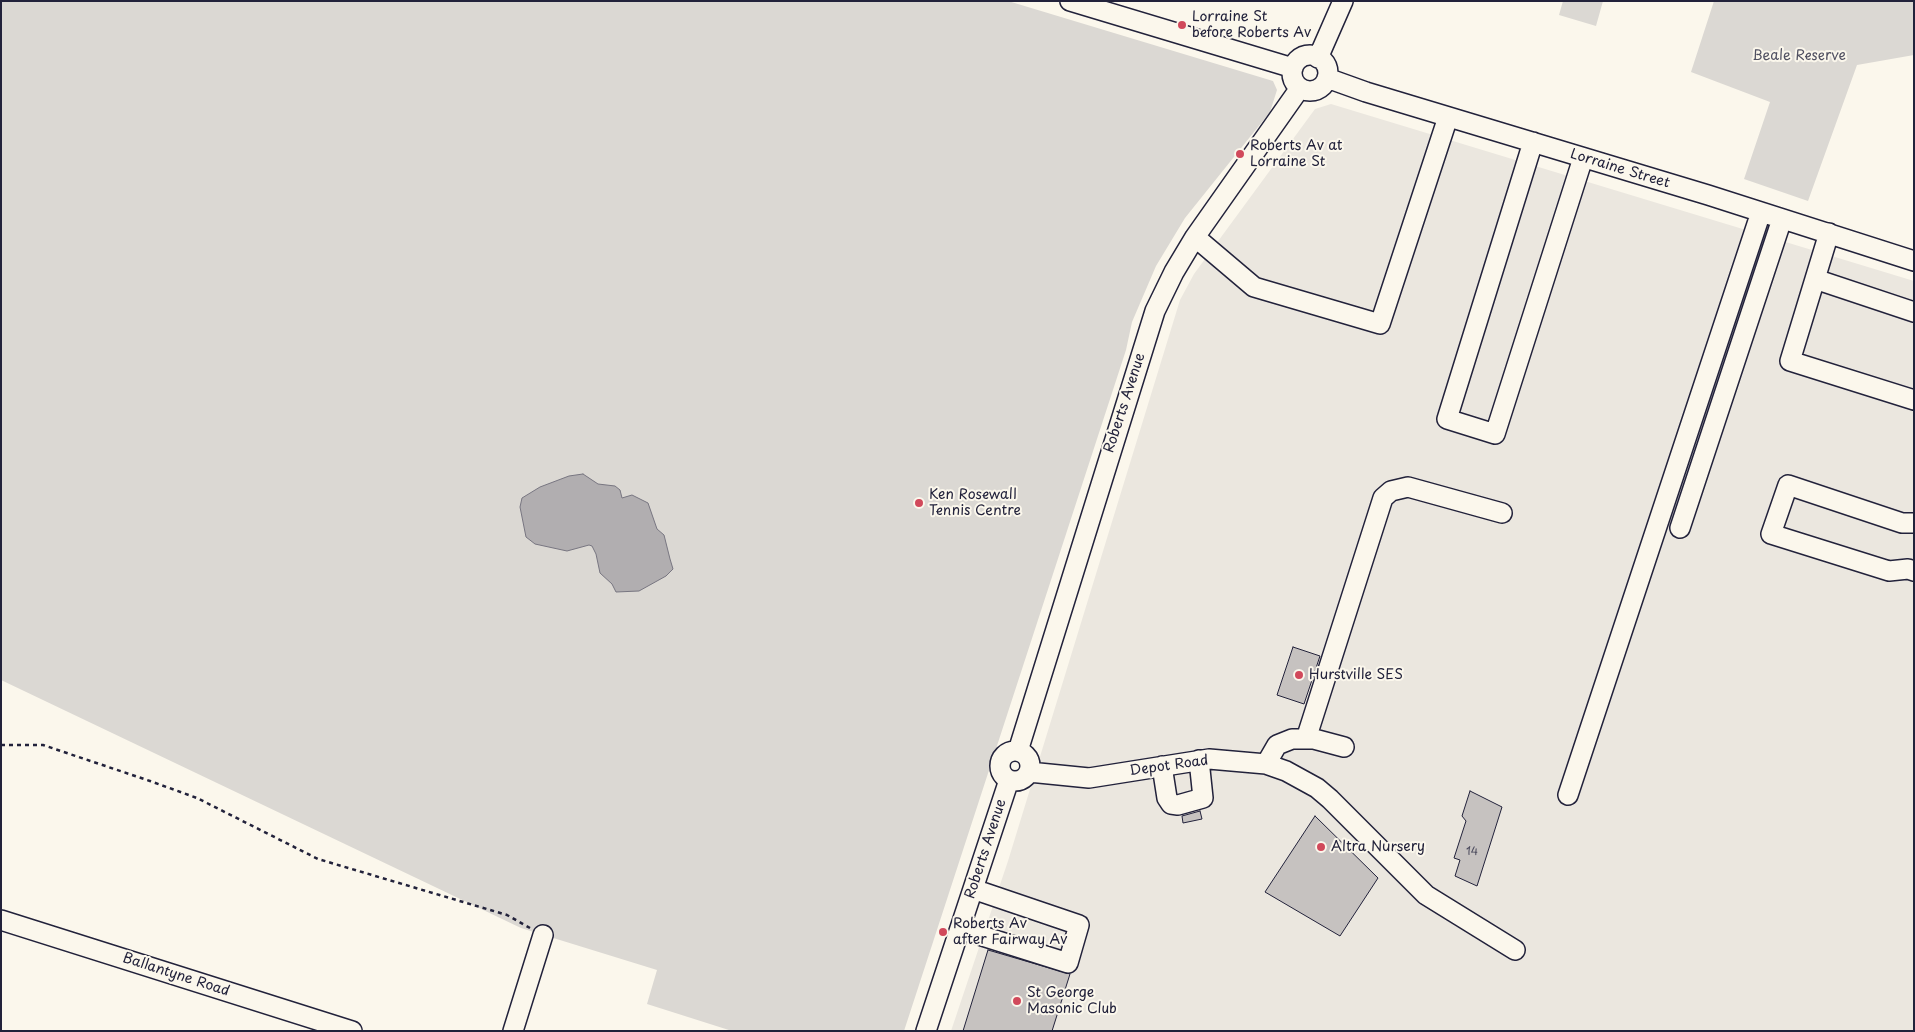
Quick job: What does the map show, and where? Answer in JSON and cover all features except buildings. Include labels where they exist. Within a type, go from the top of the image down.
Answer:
[{"type":"street","points":[[1318,58],[1343,1]]},
{"type":"street","points":[[1080,3],[1293,68]]},
{"type":"street","points":[[1303,57],[1318,58],[1325,64],[1327,78],[1316,90],[1300,88],[1293,80],[1293,68],[1303,57]]},
{"type":"street","name":"Lorraine Street","points":[[1327,78],[1914,261]]},
{"type":"street","name":"Roberts Avenue","points":[[1029,772],[1018,781],[1009,780],[1001,774],[1001,759],[1008,752],[1018,751],[1155,311],[1174,272],[1195,237],[1300,88]]},
{"type":"street","points":[[1195,237],[1254,286],[1380,324],[1448,117]]},
{"type":"street","points":[[1533,142],[1447,419],[1495,434],[1583,158]]},
{"type":"street","points":[[1568,795],[1761,212]]},
{"type":"street","points":[[1680,528],[1782,219]]},
{"type":"street","points":[[1829,233],[1790,361],[1914,400]]},
{"type":"street","points":[[1815,279],[1914,312]]},
{"type":"street","points":[[1914,523],[1902,523],[1788,485],[1771,534],[1889,571],[1908,569],[1914,571]]},
{"type":"street","points":[[1306,739],[1383,498],[1391,491],[1408,487],[1502,513]]},
{"type":"street","points":[[1266,764],[1273,750],[1282,741],[1306,739],[1344,747]]},
{"type":"street","points":[[1018,751],[1027,756],[1030,766],[1029,772]]},
{"type":"street","name":"Depot Road","points":[[1029,772],[1089,778],[1199,760],[1223,759],[1266,764],[1286,771],[1318,788],[1426,895],[1515,950]]},
{"type":"street","points":[[1162,766],[1167,798],[1171,804],[1178,805],[1203,798],[1199,760]]},
{"type":"street","name":"Roberts Avenue","points":[[926,1031],[1009,780]]},
{"type":"street","points":[[960,929],[1068,963],[1079,925],[973,889]]},
{"type":"street","name":"Ballantyne Road","points":[[1,920],[352,1031]]},
{"type":"street","points":[[513,1031],[543,935]]},
{"type":"path","points":[[1,745],[44,745],[141,778],[196,798],[318,858],[507,915],[543,935]]},
{"type":"shaded area","points":[[1331,104],[1914,281],[1914,1031],[951,1031],[1008,861],[1180,300],[1194,274],[1315,109]]},
{"type":"shaded area","points":[[583,474],[598,484],[615,486],[620,490],[622,498],[632,495],[648,503],[657,529],[664,535],[673,569],[666,576],[639,591],[616,592],[612,584],[600,573],[596,554],[592,546],[589,545],[567,551],[535,544],[526,537],[520,507],[522,498],[540,487],[569,476]]},
{"type":"green space","points":[[1,1],[1008,1],[1273,81],[1277,90],[1270,112],[1185,218],[1156,266],[1132,322],[1126,350],[904,1031],[732,1031],[647,1004],[657,970],[521,928],[1,680]]},
{"type":"green space","points":[[1563,1],[1603,1],[1596,26],[1559,15]]},
{"type":"green space","name":"Beale Reserve","points":[[1714,1],[1914,1],[1914,55],[1857,65],[1808,201],[1744,179],[1770,102],[1691,72]]},
{"type":"place","name":"Lorraine St before Roberts Av","points":[[1182,25]]},
{"type":"place","name":"Roberts Av at Lorraine St","points":[[1240,154]]},
{"type":"place","name":"Ken Rosewall Tennis Centre","points":[[919,503]]},
{"type":"place","name":"Hurstville SES","points":[[1299,675]]},
{"type":"place","name":"Altra Nursery","points":[[1321,847]]},
{"type":"place","name":"Roberts Av after Fairway Av","points":[[943,932]]},
{"type":"place","name":"St George Masonic Club","points":[[1017,1001]]}]
